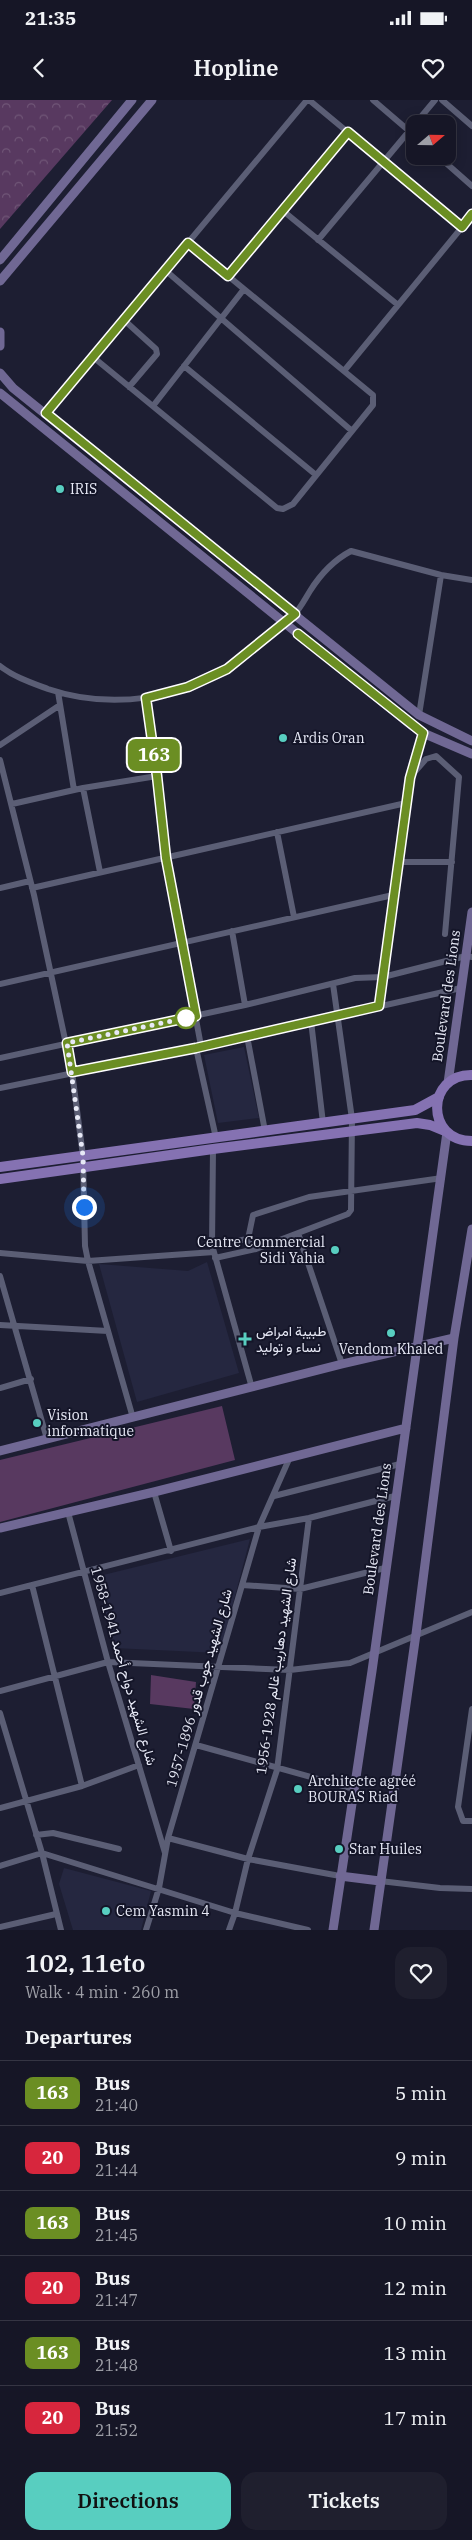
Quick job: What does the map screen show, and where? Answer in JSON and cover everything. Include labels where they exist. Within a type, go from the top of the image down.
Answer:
[{"type":"main road","points":[[0,260],[132,100]]},
{"type":"main road","points":[[0,281],[152,100]]},
{"type":"main road","points":[[0,332],[0,346]]},
{"type":"main road","points":[[0,373],[13,388],[419,715],[472,741]]},
{"type":"main road","points":[[0,393],[423,733],[472,754]]},
{"type":"main road","name":"Boulevard des Lions","points":[[448,1083],[461,988],[469,956],[472,912]]},
{"type":"main road","points":[[0,1167],[416,1110],[438,1097],[448,1083],[462,1076],[472,1075]]},
{"type":"main road","points":[[438,1097],[438,1116],[447,1132]]},
{"type":"main road","points":[[0,1179],[417,1123],[430,1125],[459,1139],[472,1141]]},
{"type":"main road","name":"Boulevard des Lions","points":[[333,1930],[442,1178],[447,1132]]},
{"type":"main road","points":[[374,1930],[416,1634],[454,1338],[472,1229]]},
{"type":"main road","points":[[0,1451],[342,1364],[454,1338]]},
{"type":"main road","points":[[0,1528],[154,1492],[406,1428]]},
{"type":"main road","points":[[340,1876],[380,1881]]},
{"type":"street","points":[[46,413],[308,100],[462,227]]},
{"type":"street","points":[[373,100],[406,128]]},
{"type":"street","points":[[422,115],[435,100]]},
{"type":"street","points":[[442,100],[472,126]]},
{"type":"street","points":[[228,276],[348,132]]},
{"type":"street","points":[[318,240],[406,135]]},
{"type":"street","points":[[448,165],[472,186]]},
{"type":"street","points":[[282,210],[398,305]]},
{"type":"street","points":[[344,371],[472,214]]},
{"type":"street","points":[[93,357],[277,508],[283,509],[293,504],[373,405],[372,395],[188,243]]},
{"type":"street","points":[[165,270],[352,431]]},
{"type":"street","points":[[153,406],[244,289]]},
{"type":"street","points":[[124,320],[156,349],[157,354],[129,386]]},
{"type":"street","points":[[184,366],[316,475]]},
{"type":"street","points":[[0,666],[20,678],[58,692],[107,700],[146,698],[188,687],[221,672],[237,662],[295,614],[314,584],[340,557],[350,551],[472,580]]},
{"type":"street","points":[[419,715],[441,574]]},
{"type":"street","points":[[58,692],[74,790]]},
{"type":"street","points":[[146,698],[166,858],[196,1016],[198,1047],[216,1138]]},
{"type":"street","points":[[0,745],[60,705]]},
{"type":"street","points":[[379,1006],[410,778],[423,733]]},
{"type":"street","points":[[410,778],[426,759],[436,756],[459,777],[445,934]]},
{"type":"street","points":[[0,760],[2,777],[12,804],[67,1043],[83,1156],[88,1261],[133,1418]]},
{"type":"street","points":[[12,804],[83,788],[157,776]]},
{"type":"street","points":[[83,788],[100,872]]},
{"type":"street","points":[[0,888],[100,872],[406,803]]},
{"type":"street","points":[[277,832],[294,917]]},
{"type":"street","points":[[399,862],[452,862]]},
{"type":"street","points":[[0,984],[393,895]]},
{"type":"street","points":[[232,931],[245,1005]]},
{"type":"street","points":[[0,1058],[245,1005],[355,978],[382,977],[469,956]]},
{"type":"street","points":[[0,1253],[88,1261],[256,1249],[348,1214],[351,1210],[350,1131],[352,1119],[333,984]]},
{"type":"street","points":[[0,1088],[198,1047],[461,988]]},
{"type":"street","points":[[310,1021],[323,1123]]},
{"type":"street","points":[[247,1036],[265,1131]]},
{"type":"street","points":[[213,1149],[214,1252],[252,1388]]},
{"type":"street","points":[[248,1239],[253,1215],[309,1197],[442,1178]]},
{"type":"street","points":[[298,1233],[342,1364]]},
{"type":"street","points":[[214,1252],[248,1239]]},
{"type":"street","points":[[248,1239],[256,1249]]},
{"type":"street","points":[[0,1276],[47,1439]]},
{"type":"street","points":[[0,1325],[108,1331]]},
{"type":"street","points":[[0,1388],[31,1379]]},
{"type":"street","name":"شارع الشهيد جوب قدور 1896-1957","points":[[146,1930],[159,1888],[168,1838],[220,1666],[259,1527],[290,1456]]},
{"type":"street","points":[[274,1496],[400,1464]]},
{"type":"street","points":[[154,1492],[171,1551]]},
{"type":"street","points":[[0,1594],[259,1527],[309,1518],[395,1496]]},
{"type":"street","name":"شارع الشهيد دواح أحمد 1941-1958","points":[[68,1512],[108,1662],[166,1855]]},
{"type":"street","name":"شارع الشهيد دهاريب غالم 1928-1956","points":[[228,1930],[235,1913],[248,1859],[277,1770],[309,1518]]},
{"type":"street","points":[[242,1585],[300,1588],[385,1568]]},
{"type":"street","points":[[32,1585],[82,1786]]},
{"type":"street","points":[[0,1691],[108,1662],[290,1670],[350,1663],[472,1612]]},
{"type":"street","points":[[472,1708],[458,1806],[463,1820],[472,1821]]},
{"type":"street","points":[[0,1713],[42,1854],[61,1930]]},
{"type":"street","points":[[196,1745],[277,1770],[354,1789]]},
{"type":"street","points":[[0,1808],[82,1786],[139,1765]]},
{"type":"street","points":[[36,1835],[50,1833],[119,1849]]},
{"type":"street","points":[[168,1838],[248,1859],[340,1876]]},
{"type":"street","points":[[0,1866],[42,1854],[159,1888],[235,1913],[308,1930]]},
{"type":"street","points":[[380,1881],[440,1888],[472,1888]]},
{"type":"street","points":[[0,1927],[56,1914]]},
{"type":"shaded area","points":[[244,1047],[259,1118],[218,1123],[204,1055]]},
{"type":"shaded area","points":[[207,1262],[239,1373],[137,1402],[99,1264],[188,1271]]},
{"type":"shaded area","points":[[250,1539],[220,1653],[114,1648],[95,1577]]},
{"type":"shaded area","name":"Cem Yasmin 4","points":[[64,1868],[151,1891],[141,1930],[73,1930],[59,1884]]},
{"type":"green space","points":[[0,100],[112,100],[0,229]]},
{"type":"green space","points":[[222,1406],[235,1460],[0,1522],[0,1460]]},
{"type":"green space","points":[[151,1675],[196,1682],[194,1709],[150,1704]]},
{"type":"bus line","name":"163","points":[[298,634],[423,733],[410,778],[379,1006],[196,1048],[72,1072],[67,1043],[196,1016],[166,858],[146,698],[188,687],[227,669],[295,614],[46,413],[188,243],[228,276],[348,132],[462,227],[472,214]]},
{"type":"place","name":"IRIS","points":[[60,489]]},
{"type":"place","name":"Ardis Oran","points":[[283,738]]},
{"type":"place","name":"Centre Commercial Sidi Yahia","points":[[335,1250]]},
{"type":"place","name":"Vendom Khaled","points":[[391,1333]]},
{"type":"place","name":"طبيبة امراض نساء و توليد","points":[[245,1339]]},
{"type":"place","name":"Vision informatique","points":[[37,1423]]},
{"type":"place","name":"Architecte agréé BOURAS Riad","points":[[298,1789]]},
{"type":"place","name":"Star Huiles","points":[[339,1849]]},
{"type":"place","name":"Cem Yasmin 4","points":[[106,1911]]},
{"type":"route","points":[[84,1207],[83,1156],[67,1043],[186,1018]]}]
